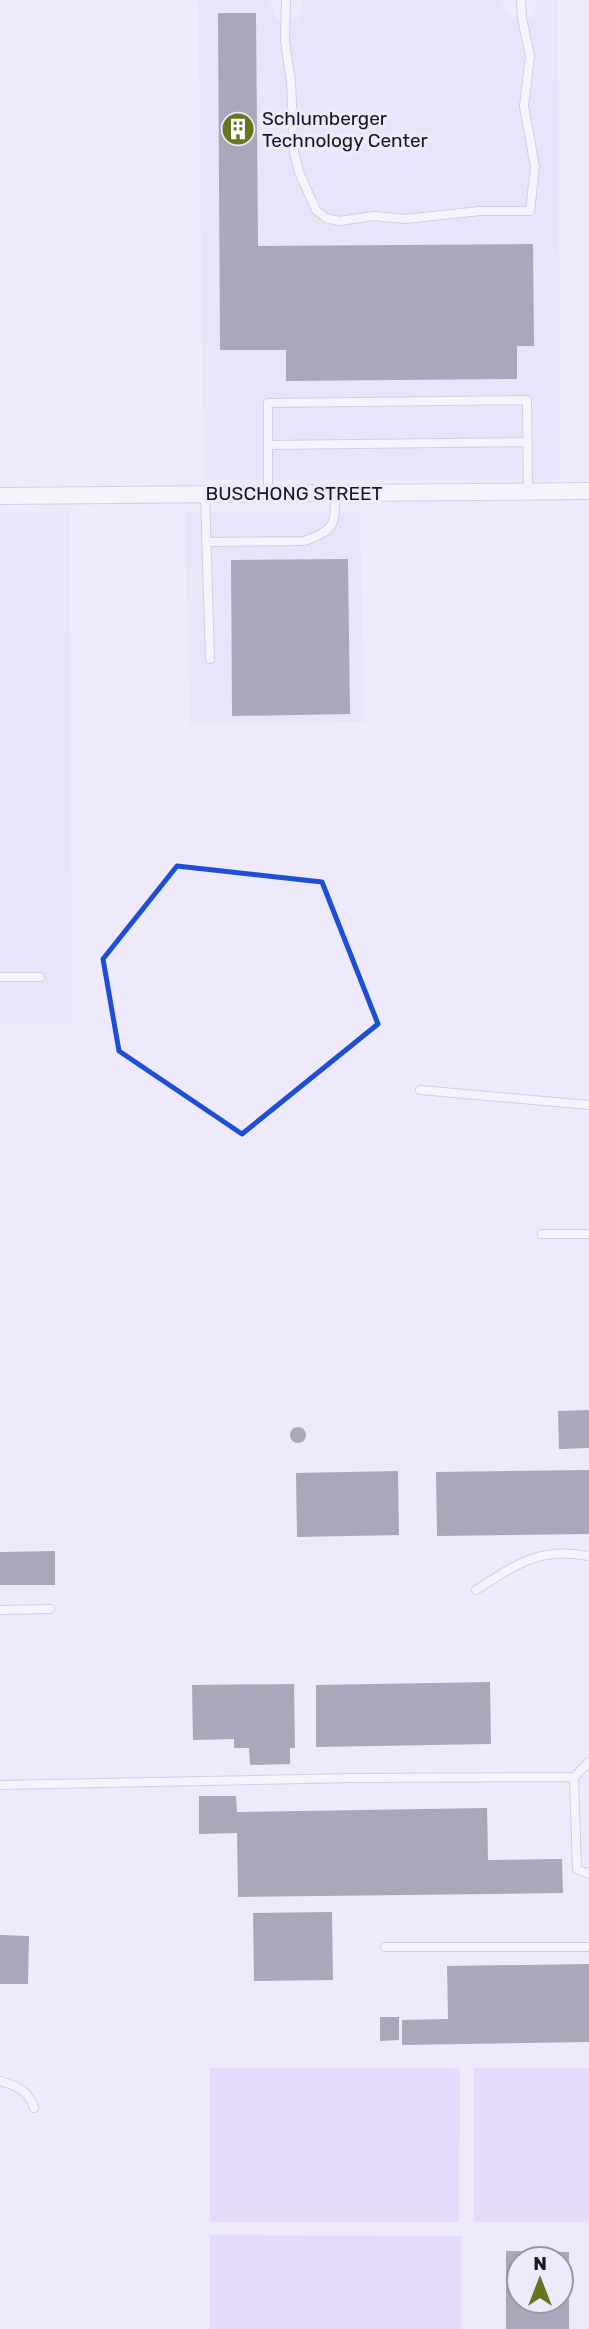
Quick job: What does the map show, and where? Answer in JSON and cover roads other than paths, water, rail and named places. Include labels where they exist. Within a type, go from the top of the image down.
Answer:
[{"type":"street","name":"BUSCHONG STREET","points":[[0,496],[589,491]]},
{"type":"lane","points":[[286,0],[285,41],[299,172],[316,209],[326,218],[339,221],[374,215],[405,219],[480,211],[530,211],[535,167],[524,106],[530,56],[521,0]]},
{"type":"lane","points":[[268,494],[268,403],[527,400],[528,492]]},
{"type":"lane","points":[[268,445],[528,442]]},
{"type":"lane","points":[[206,542],[304,541],[315,538],[324,534],[334,523],[334,493]]},
{"type":"lane","points":[[205,494],[210,659]]},
{"type":"lane","points":[[0,977],[40,977]]},
{"type":"lane","points":[[420,1090],[589,1105]]},
{"type":"lane","points":[[542,1234],[589,1234]]},
{"type":"lane","points":[[476,1590],[522,1561],[550,1554],[589,1556]]},
{"type":"lane","points":[[0,1610],[50,1609]]},
{"type":"lane","points":[[0,1785],[340,1778],[574,1777],[589,1762]]},
{"type":"lane","points":[[574,1777],[577,1869],[589,1874]]},
{"type":"lane","points":[[385,1947],[589,1947]]},
{"type":"lane","points":[[0,2081],[25,2092],[31,2098],[34,2108]]},
{"type":"place","name":"Schlumberger Technology Center","points":[[238,129]]}]
